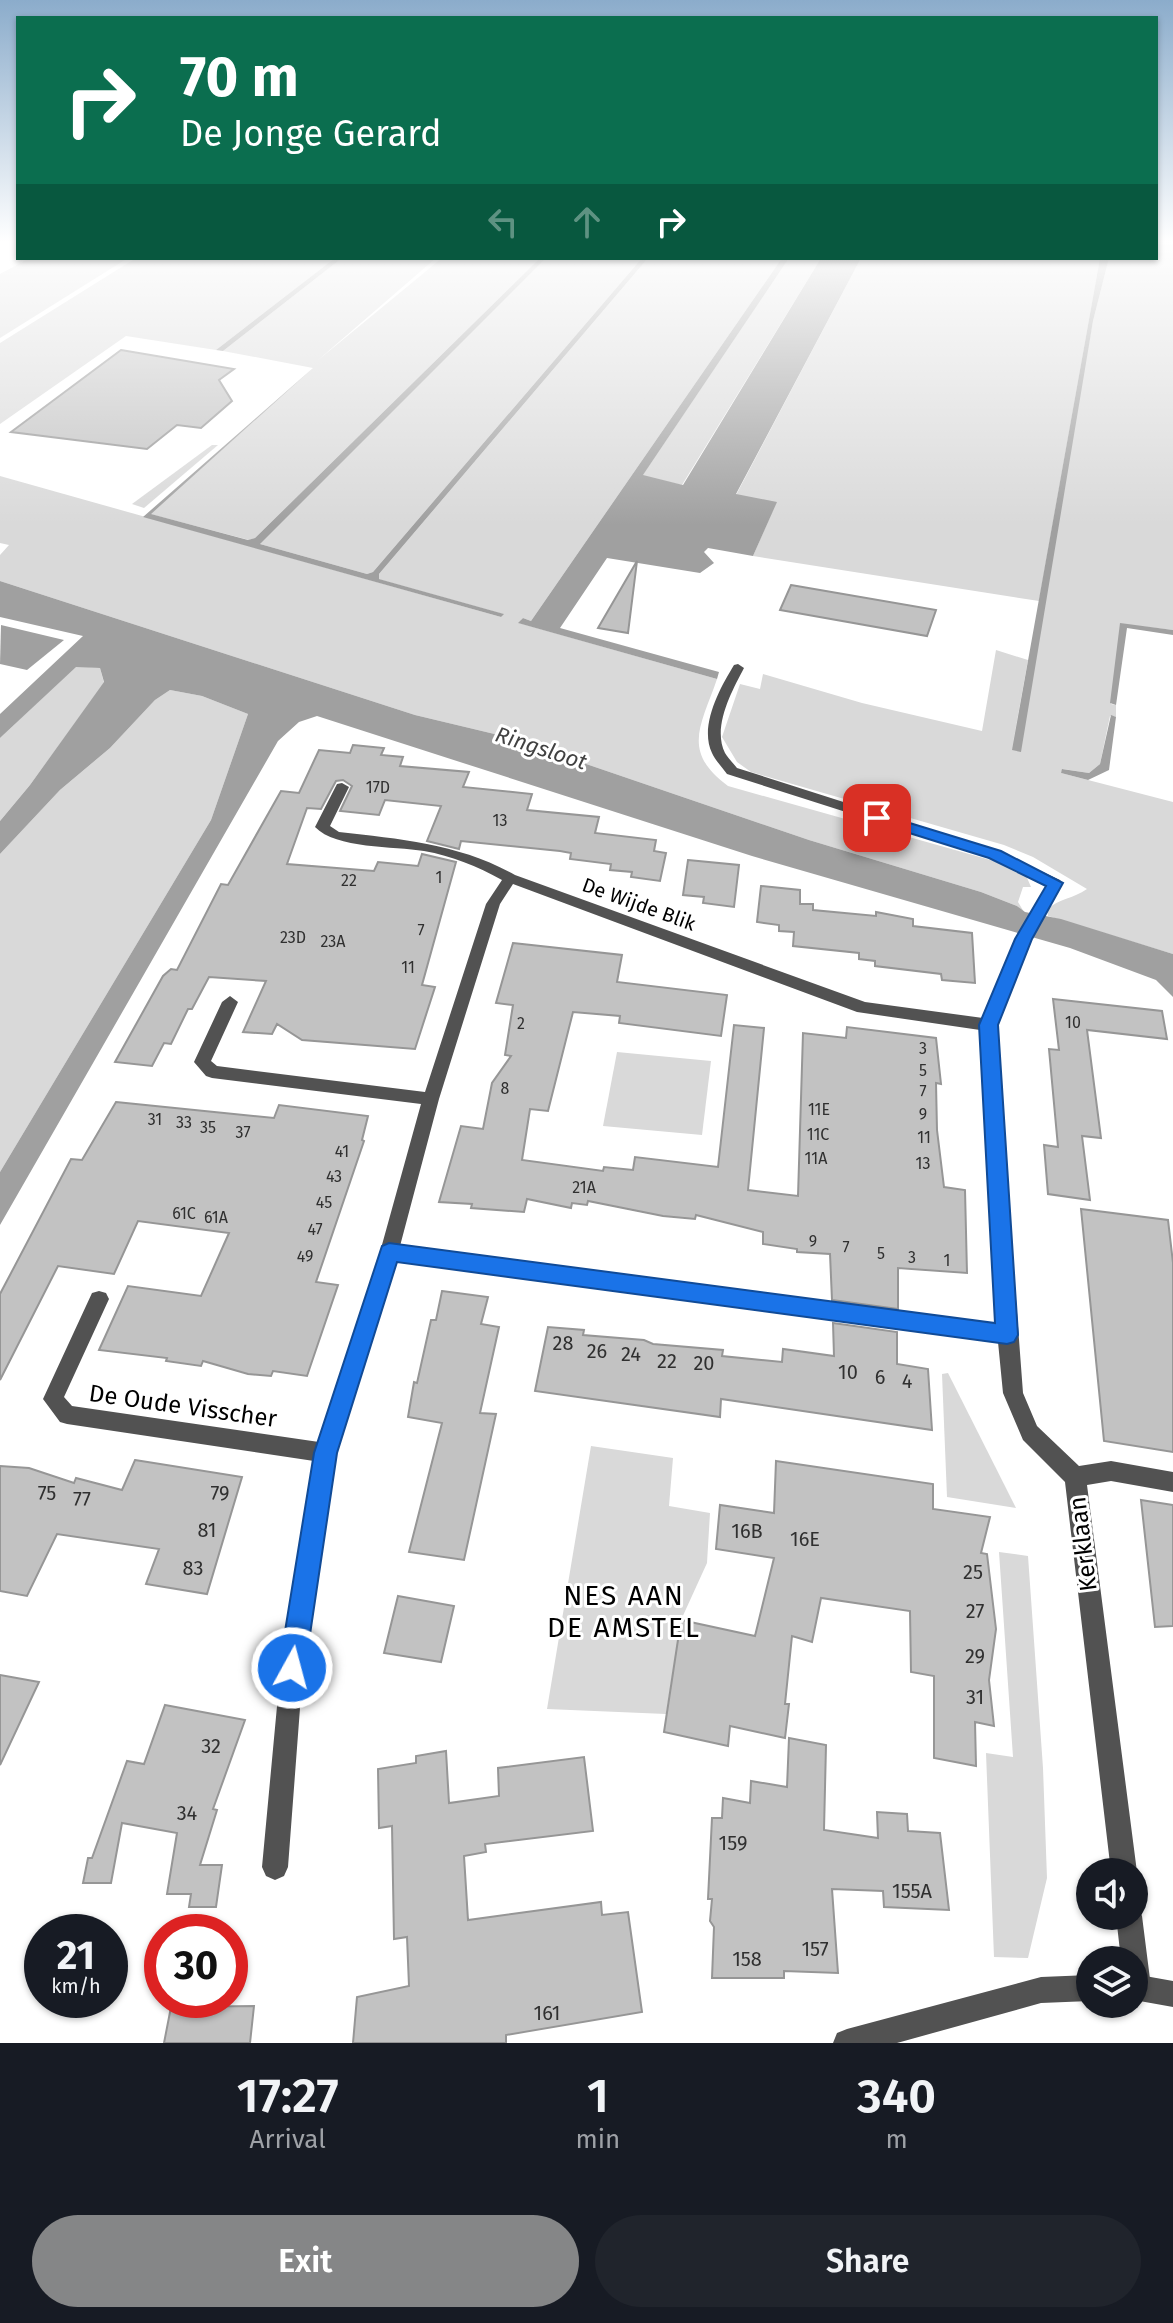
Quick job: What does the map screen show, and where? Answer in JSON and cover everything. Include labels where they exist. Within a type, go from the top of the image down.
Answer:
[{"type":"street","name":"Kerklaan","points":[[738,668],[730,683],[717,726],[716,749],[732,771],[995,855],[1055,883],[1024,939],[988,1025],[1007,1335],[1013,1393],[1030,1433],[1075,1477],[1122,1858]]},
{"type":"street","name":"De Wijde Blik","points":[[342,787],[322,827],[336,836],[440,848],[495,868],[510,878],[863,1008],[988,1025]]},
{"type":"street","points":[[275,1867],[294,1642],[326,1453],[389,1252],[431,1099],[493,904],[510,878]]},
{"type":"street","points":[[230,1002],[202,1062],[212,1072],[431,1099]]},
{"type":"street","points":[[389,1252],[1007,1335]]},
{"type":"street","name":"De Oude Visscher","points":[[99,1299],[53,1399],[67,1415],[326,1453]]},
{"type":"street","points":[[1075,1477],[1111,1471],[1173,1482]]},
{"type":"street","points":[[847,2043],[1041,1990],[1076,1989]]},
{"type":"street","points":[[1148,1989],[1173,1994]]},
{"type":"shaded area","points":[[14,334],[236,334],[216,350],[126,336],[0,424],[0,343]]},
{"type":"shaded area","points":[[236,334],[244,334],[223,351],[216,350]]},
{"type":"shaded area","points":[[244,334],[348,334],[317,361],[349,334],[462,334],[255,538],[249,540],[150,514],[313,368],[223,351]]},
{"type":"shaded area","points":[[462,334],[470,334],[260,544],[367,574],[373,572],[577,334],[583,334],[379,574],[379,579],[504,614],[501,617],[143,517],[313,368],[151,514],[248,540],[255,538]]},
{"type":"shaded area","points":[[469,334],[577,334],[373,572],[367,574],[260,544]]},
{"type":"shaded area","points":[[583,334],[729,334],[531,621],[523,618],[519,623],[717,679],[701,724],[700,749],[713,773],[728,786],[1001,863],[1025,873],[1031,887],[1023,887],[1018,902],[1024,912],[1017,906],[981,892],[809,840],[507,737],[415,715],[0,581],[0,555],[9,545],[0,543],[0,476],[501,617],[503,614],[378,579],[379,574]]},
{"type":"shaded area","points":[[729,334],[738,334],[643,475],[683,485],[775,334],[821,334],[736,494],[777,502],[753,556],[708,548],[704,552],[714,563],[700,573],[607,558],[560,628],[719,672],[717,679],[518,623],[523,618],[531,621]]},
{"type":"shaded area","points":[[738,334],[774,334],[682,485],[642,476]]},
{"type":"shaded area","points":[[821,334],[1086,334],[1039,601],[753,556],[776,503],[736,495]]},
{"type":"shaded area","points":[[1086,334],[1091,334],[1021,752],[1012,750]]},
{"type":"shaded area","points":[[1090,334],[1173,334],[1173,630],[1121,624],[1111,704],[1116,705],[1116,717],[1110,716],[1100,764],[1089,773],[1063,769],[1061,773],[1173,802],[1173,954],[1048,916],[1047,910],[1052,906],[1087,889],[1033,857],[1004,845],[751,772],[737,762],[722,737],[740,684],[760,689],[763,674],[862,703],[982,731],[996,650],[1028,660],[1012,749]]},
{"type":"shaded area","points":[[212,445],[218,445],[144,508],[132,504]]},
{"type":"shaded area","points":[[0,581],[415,715],[507,737],[809,840],[981,892],[1025,912],[1061,919],[1173,954],[1173,997],[1156,980],[1070,948],[752,856],[317,716],[299,722],[278,741],[0,1225],[0,1172],[211,820],[248,714],[202,696],[170,690],[155,700],[110,748],[60,790],[0,854],[0,821],[30,785],[104,682],[100,668],[76,667],[0,738],[0,714],[83,636],[0,617]]},
{"type":"shaded area","points":[[1120,623],[1173,630],[1173,635],[1127,628],[1116,705],[1110,703]]},
{"type":"shaded area","points":[[1,625],[64,640],[27,670],[0,664]]},
{"type":"shaded area","points":[[76,666],[100,668],[104,683],[0,821],[0,738]]},
{"type":"shaded area","points":[[170,690],[202,696],[248,714],[211,820],[0,1172],[0,854],[60,790],[110,748],[155,700]]},
{"type":"shaded area","points":[[1111,715],[1116,717],[1109,770],[1088,780],[1061,773],[1062,769],[1089,773],[1100,764]]},
{"type":"shaded area","points":[[617,1052],[711,1061],[702,1135],[603,1126]]},
{"type":"shaded area","points":[[948,1373],[1016,1508],[947,1497],[942,1374]]},
{"type":"shaded area","points":[[591,1446],[673,1458],[669,1506],[710,1513],[707,1563],[681,1620],[666,1714],[547,1709]]},
{"type":"shaded area","points":[[999,1552],[1028,1556],[1043,1768],[1047,1878],[1028,1958],[994,1957],[986,1753],[1013,1757]]},
{"type":"building","points":[[121,350],[234,369],[219,380],[232,401],[201,428],[177,425],[147,449],[11,432]]},
{"type":"building","points":[[637,561],[628,633],[598,628]]},
{"type":"building","points":[[791,585],[936,610],[927,636],[780,610]]},
{"type":"building","points":[[353,745],[384,748],[381,755],[403,757],[400,766],[469,772],[463,787],[532,794],[527,810],[599,817],[595,833],[656,840],[654,851],[666,853],[660,881],[631,877],[632,872],[610,870],[611,864],[570,859],[571,853],[560,851],[461,841],[459,849],[427,841],[441,806],[385,800],[379,815],[340,811],[352,786],[343,780],[336,781],[321,809],[307,808],[287,864],[374,871],[378,862],[418,866],[422,854],[456,862],[422,985],[435,987],[415,1049],[302,1040],[277,1024],[272,1034],[243,1032],[266,981],[209,977],[192,1009],[188,1009],[171,1044],[164,1043],[152,1066],[115,1062],[163,976],[171,969],[177,970],[221,884],[228,885],[281,791],[299,793],[319,750],[350,753]]},
{"type":"building","points":[[688,860],[739,865],[734,907],[703,903],[704,897],[683,895]]},
{"type":"building","points":[[761,886],[800,890],[800,904],[813,904],[813,910],[876,916],[876,912],[913,919],[913,926],[972,933],[975,983],[942,980],[941,974],[875,966],[875,961],[859,959],[859,953],[793,946],[794,932],[779,931],[779,925],[757,922]]},
{"type":"building","points":[[513,943],[622,955],[617,982],[727,995],[721,1036],[619,1023],[620,1016],[573,1012],[548,1111],[530,1109],[522,1160],[603,1171],[604,1167],[633,1170],[635,1157],[718,1167],[734,1025],[764,1028],[748,1190],[798,1196],[803,1033],[846,1038],[847,1027],[936,1038],[941,1084],[936,1083],[937,1130],[944,1187],[965,1190],[967,1273],[898,1268],[898,1309],[832,1300],[830,1254],[797,1252],[797,1249],[763,1244],[763,1232],[696,1215],[695,1219],[663,1216],[588,1201],[587,1205],[572,1203],[571,1208],[527,1199],[524,1212],[439,1202],[461,1126],[483,1129],[492,1083],[511,1056],[505,1055],[513,1005],[496,1003]]},
{"type":"building","points":[[1053,999],[1162,1011],[1167,1039],[1087,1030],[1101,1138],[1082,1136],[1090,1200],[1048,1194],[1044,1145],[1058,1147],[1049,1049],[1059,1050]]},
{"type":"building","points":[[116,1102],[274,1118],[279,1105],[368,1116],[364,1141],[316,1282],[338,1285],[307,1376],[273,1371],[271,1376],[248,1374],[203,1361],[201,1366],[166,1361],[167,1358],[99,1350],[128,1286],[201,1296],[229,1233],[138,1221],[114,1274],[58,1266],[0,1380],[0,1294],[71,1159],[82,1160]]},
{"type":"building","points":[[1081,1209],[1168,1220],[1173,1263],[1173,1452],[1104,1441]]},
{"type":"building","points":[[442,1291],[488,1297],[481,1324],[499,1327],[480,1413],[496,1414],[464,1560],[409,1552],[442,1423],[408,1417],[414,1382],[417,1383],[431,1320],[436,1320]]},
{"type":"building","points":[[833,1323],[897,1332],[897,1364],[928,1369],[932,1430],[721,1399],[720,1417],[535,1391],[548,1327],[584,1330],[583,1335],[723,1350],[722,1356],[782,1362],[783,1349],[834,1356]]},
{"type":"building","points":[[135,1460],[242,1477],[207,1594],[146,1584],[159,1549],[57,1534],[27,1596],[0,1591],[0,1466],[29,1468],[74,1483],[76,1478],[122,1490]]},
{"type":"building","points":[[776,1461],[933,1484],[933,1509],[990,1517],[981,1553],[987,1554],[996,1629],[989,1680],[994,1726],[975,1722],[976,1766],[934,1758],[934,1676],[911,1672],[910,1611],[821,1598],[812,1642],[792,1636],[785,1738],[730,1726],[728,1746],[664,1732],[681,1620],[755,1636],[774,1558],[716,1549],[720,1505],[774,1513]]},
{"type":"building","points":[[1141,1500],[1173,1505],[1173,1626],[1155,1627]]},
{"type":"building","points":[[398,1596],[454,1606],[441,1662],[384,1653]]},
{"type":"building","points":[[0,1675],[39,1682],[0,1765]]},
{"type":"building","points":[[165,1705],[245,1720],[213,1809],[217,1810],[200,1865],[222,1865],[216,1907],[189,1907],[191,1894],[167,1894],[177,1833],[122,1823],[111,1883],[83,1883],[88,1858],[92,1858],[127,1761],[144,1764]]},
{"type":"building","points":[[789,1738],[826,1745],[824,1830],[878,1838],[877,1812],[907,1814],[908,1831],[940,1833],[949,1910],[884,1907],[883,1891],[832,1889],[838,1973],[784,1971],[784,1978],[712,1978],[714,1927],[710,1921],[712,1899],[708,1899],[712,1818],[722,1818],[723,1798],[750,1803],[751,1781],[787,1787]]},
{"type":"building","points":[[446,1751],[449,1803],[499,1796],[498,1768],[584,1757],[593,1831],[485,1844],[486,1852],[464,1856],[468,1920],[601,1902],[602,1915],[628,1912],[642,2012],[506,2035],[506,2043],[353,2043],[357,1997],[409,1986],[407,1937],[394,1939],[392,1826],[379,1828],[378,1769],[416,1763],[416,1756]]},
{"type":"building","points":[[248,2006],[254,2006],[250,2043],[164,2043],[169,2018],[248,2018]]},
{"type":"district","name":"NES AAN DE AMSTEL","points":[[624,1611]]},
{"type":"route","points":[[292,1668],[326,1453],[389,1252],[1007,1335],[1003,1230],[988,1025],[1024,939],[1055,883],[995,855],[877,818]]},
{"type":"water label","name":"Ringsloot","points":[[541,748]]}]
